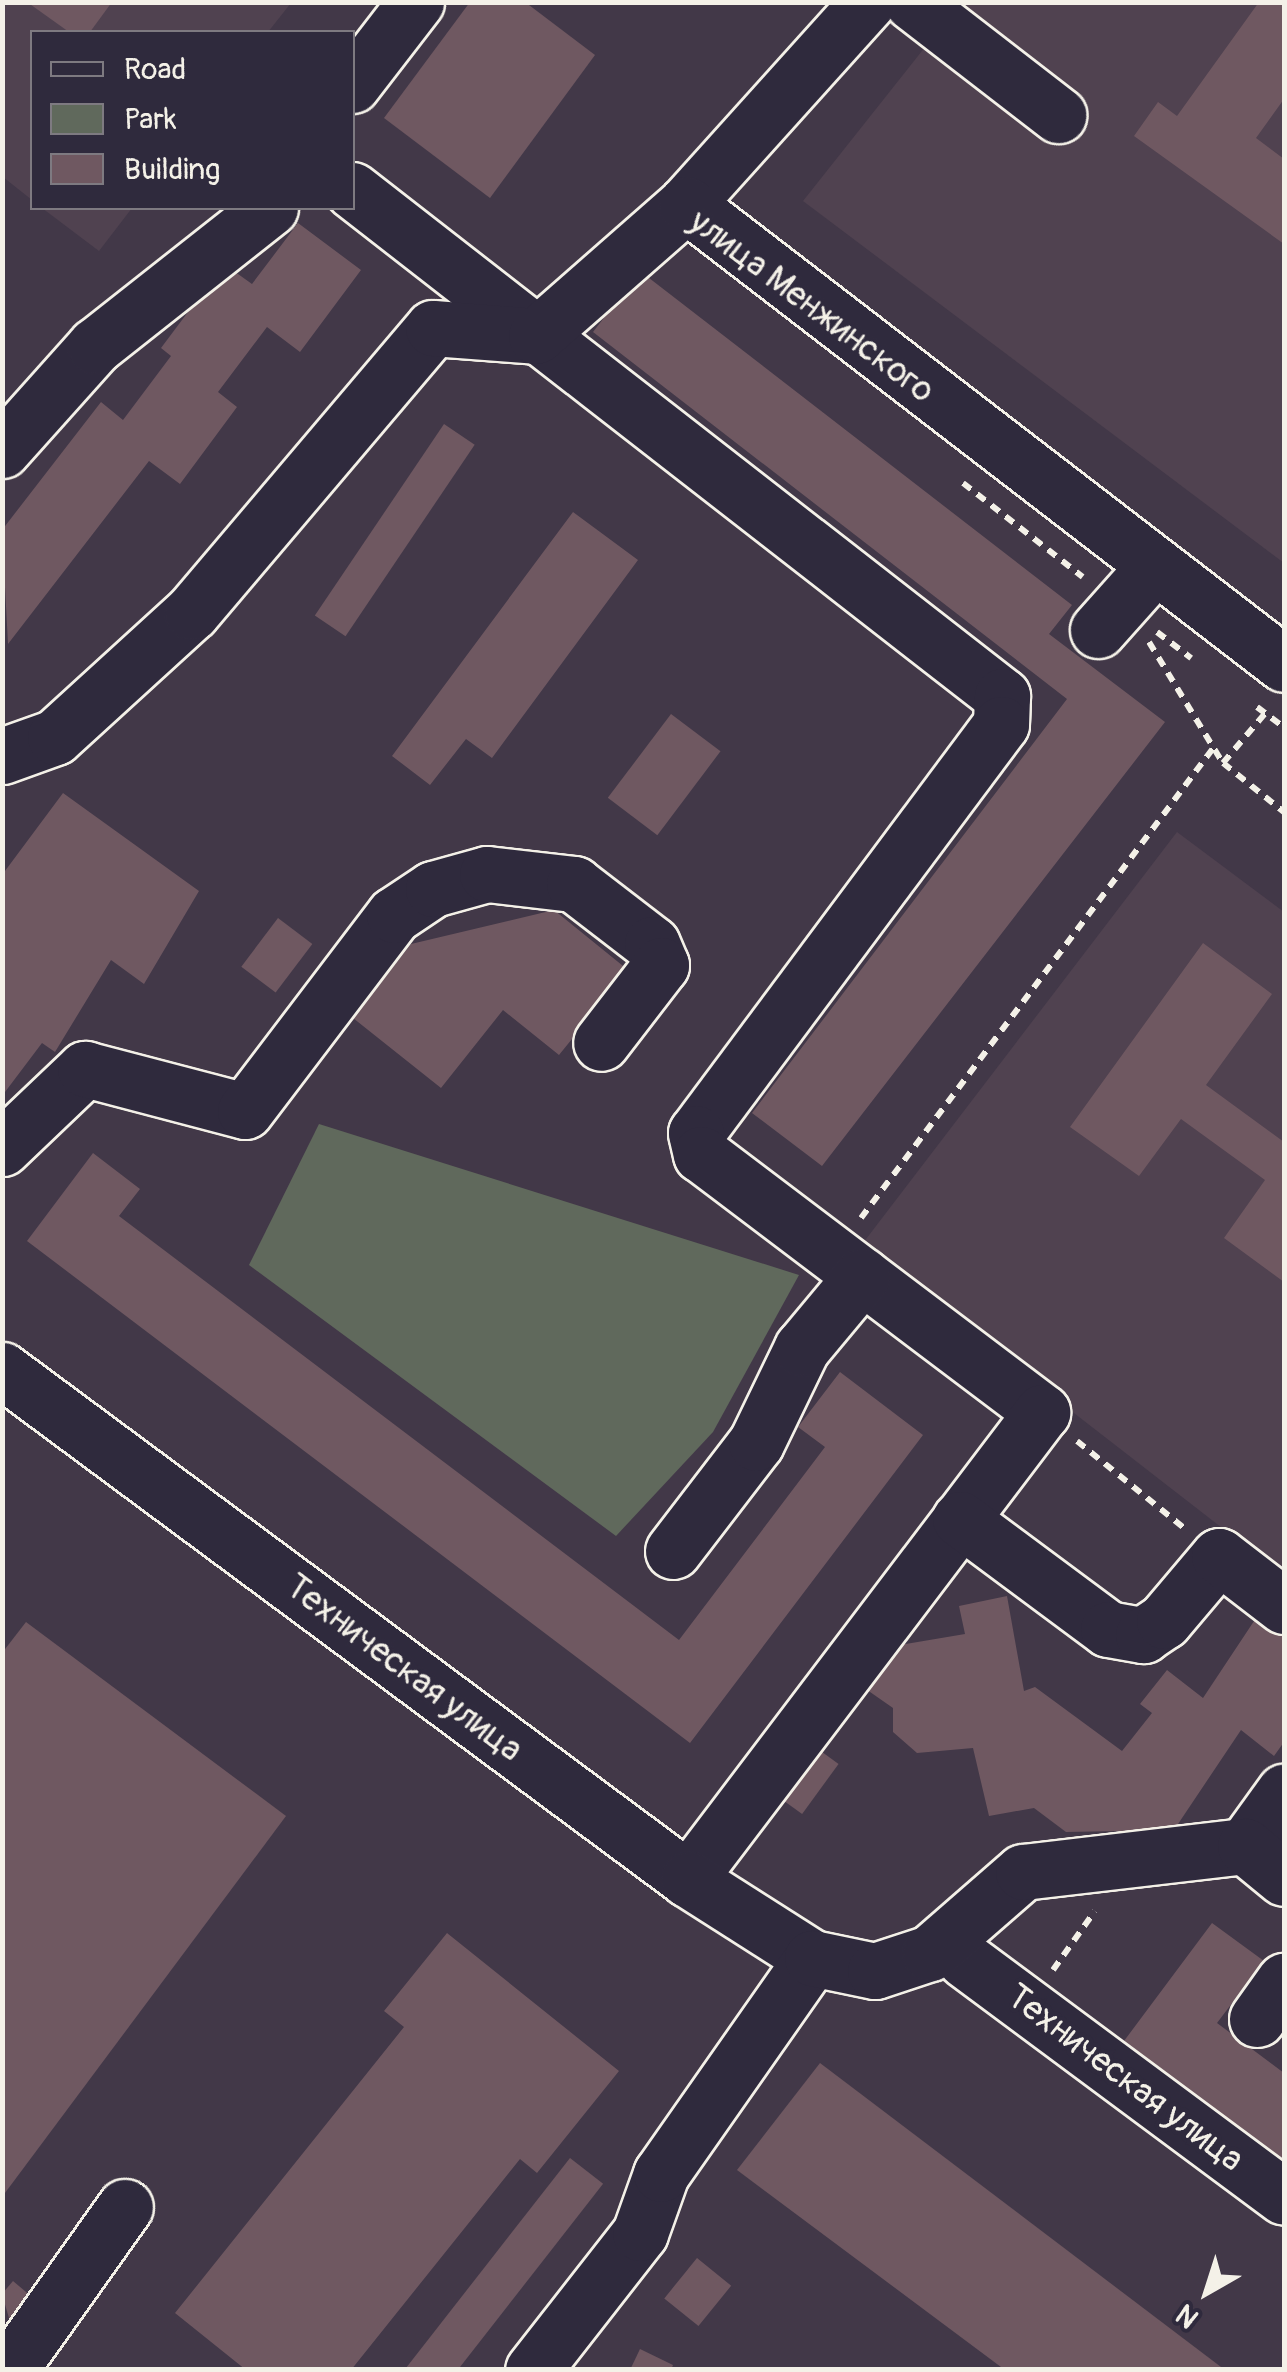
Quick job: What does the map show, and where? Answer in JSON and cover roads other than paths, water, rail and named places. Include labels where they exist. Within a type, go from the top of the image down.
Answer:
[{"type":"street","points":[[355,81],[416,2]]},
{"type":"street","points":[[686,204],[868,2]]},
{"type":"street","points":[[912,2],[1058,115]]},
{"type":"street","points":[[355,192],[1002,696],[1001,724],[696,1132],[701,1154],[1042,1412],[688,1879]]},
{"type":"street","name":"улица Менжинского","points":[[536,336],[686,204],[1155,566],[1275,689]]},
{"type":"street","points":[[2,450],[95,346],[267,210]]},
{"type":"street","points":[[2,756],[55,737],[192,612],[433,328],[536,336]]},
{"type":"street","points":[[1120,626],[1155,566]]},
{"type":"street","points":[[2,1148],[85,1070],[245,1112],[394,915],[433,889],[487,874],[574,884],[652,944],[661,966],[601,1044]]},
{"type":"street","points":[[674,1551],[756,1442],[848,1265]]},
{"type":"street","name":"Техническая улица","points":[[2,1370],[688,1879],[812,1958]]},
{"type":"street","points":[[960,1519],[1108,1629],[1142,1634],[1219,1556],[1284,1606]]},
{"type":"street","points":[[533,2370],[640,2233],[661,2174],[812,1958],[875,1971],[930,1953],[1023,1872],[1133,1856],[1265,1862],[1284,1792]]},
{"type":"street","name":"Техническая улица","points":[[965,1960],[1284,2198]]},
{"type":"street","points":[[9,2370],[125,2207]]}]
